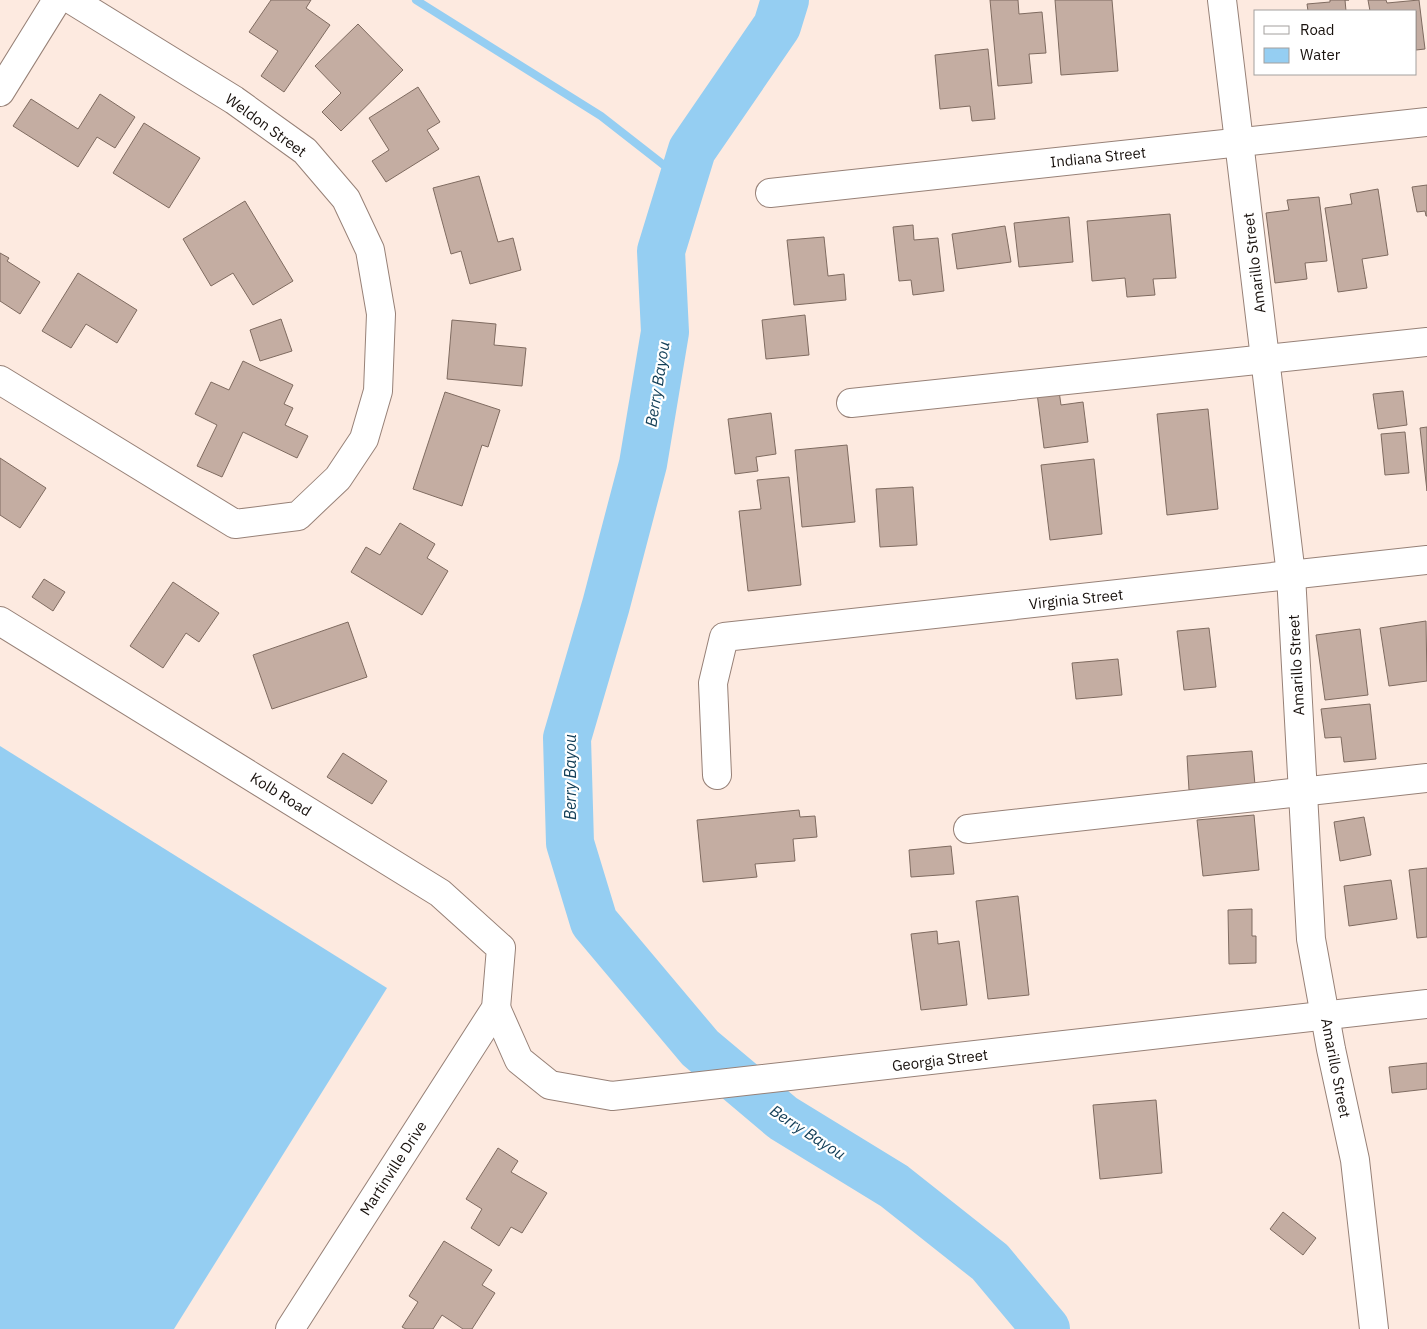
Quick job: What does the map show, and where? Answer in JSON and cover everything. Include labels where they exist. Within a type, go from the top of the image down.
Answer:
[{"type":"street","points":[[0,92],[57,0]]},
{"type":"street","name":"Weldon Street","points":[[0,380],[235,524],[298,516],[338,478],[364,439],[378,391],[381,314],[370,250],[346,199],[305,151],[234,100],[72,0]]},
{"type":"street","name":"Amarillo Street","points":[[1222,0],[1291,575],[1312,939],[1355,1160],[1374,1329]]},
{"type":"street","name":"Indiana Street","points":[[770,193],[1427,122]]},
{"type":"street","points":[[851,403],[1427,342]]},
{"type":"street","name":"Virginia Street","points":[[717,775],[713,683],[724,637],[1427,560]]},
{"type":"street","name":"Kolb Road","points":[[0,621],[440,893],[501,948],[496,1008]]},
{"type":"street","points":[[968,828],[1427,778]]},
{"type":"street","name":"Georgia Street","points":[[496,1008],[519,1060],[550,1085],[612,1096],[865,1069],[1427,1004]]},
{"type":"street","name":"Martinville Drive","points":[[290,1329],[496,1008]]},
{"type":"water","points":[[0,746],[387,988],[174,1329],[0,1329]]},
{"type":"building","points":[[271,0],[311,0],[306,8],[330,25],[284,92],[261,76],[278,51],[249,32]]},
{"type":"building","points":[[990,0],[1018,0],[1019,14],[1042,12],[1046,53],[1029,54],[1032,83],[998,86]]},
{"type":"building","points":[[1055,0],[1112,0],[1118,71],[1061,75]]},
{"type":"building","points":[[1330,0],[1345,0],[1346,10],[1308,10],[1307,4],[1330,2]]},
{"type":"building","points":[[1368,0],[1386,0],[1387,3],[1419,0],[1425,49],[1417,50],[1417,10],[1370,10]]},
{"type":"building","points":[[358,24],[403,70],[341,131],[322,112],[341,93],[315,66]]},
{"type":"building","points":[[988,49],[995,119],[972,121],[970,106],[940,109],[935,55]]},
{"type":"building","points":[[418,87],[440,122],[427,130],[439,149],[386,182],[372,161],[389,150],[369,118]]},
{"type":"building","points":[[100,94],[135,117],[115,148],[97,137],[78,167],[13,126],[31,99],[78,129]]},
{"type":"building","points":[[144,123],[200,158],[169,208],[113,173]]},
{"type":"building","points":[[479,176],[498,242],[513,238],[521,270],[470,284],[461,251],[451,254],[433,188]]},
{"type":"building","points":[[1427,185],[1426,216],[1425,211],[1417,212],[1412,187]]},
{"type":"building","points":[[1378,189],[1388,255],[1362,259],[1367,288],[1338,292],[1325,208],[1352,204],[1350,194]]},
{"type":"building","points":[[1319,197],[1327,261],[1305,263],[1307,279],[1275,283],[1266,213],[1289,210],[1287,200]]},
{"type":"building","points":[[245,201],[293,281],[253,305],[233,273],[211,286],[183,239]]},
{"type":"building","points":[[1170,214],[1176,278],[1153,279],[1155,295],[1127,297],[1125,278],[1092,281],[1087,221]]},
{"type":"building","points":[[1069,217],[1073,262],[1019,267],[1014,223]]},
{"type":"building","points":[[913,225],[914,240],[938,238],[944,291],[913,295],[911,280],[899,281],[893,227]]},
{"type":"building","points":[[1005,226],[1011,262],[957,269],[952,234]]},
{"type":"building","points":[[824,237],[828,276],[844,274],[846,300],[794,305],[787,240]]},
{"type":"building","points":[[0,253],[9,258],[7,261],[40,282],[20,314],[0,301]]},
{"type":"building","points":[[78,273],[137,310],[117,343],[86,324],[71,348],[42,331]]},
{"type":"building","points":[[805,315],[809,355],[766,359],[762,320]]},
{"type":"building","points":[[281,319],[292,351],[260,361],[250,330]]},
{"type":"building","points":[[452,320],[496,324],[494,345],[526,348],[522,386],[447,379]]},
{"type":"building","points":[[243,361],[293,385],[284,404],[293,408],[285,425],[308,436],[297,458],[243,432],[222,477],[197,466],[217,425],[195,414],[211,382],[229,390]]},
{"type":"building","points":[[1059,391],[1061,405],[1083,402],[1088,442],[1044,448],[1037,393]]},
{"type":"building","points":[[1403,391],[1407,425],[1378,429],[1373,394]]},
{"type":"building","points":[[445,392],[500,410],[488,447],[482,445],[462,506],[413,489]]},
{"type":"building","points":[[1208,409],[1218,509],[1167,515],[1157,414]]},
{"type":"building","points":[[771,413],[776,454],[756,457],[758,471],[735,474],[728,419]]},
{"type":"building","points":[[1427,427],[1427,491],[1420,428]]},
{"type":"building","points":[[1405,432],[1409,473],[1385,475],[1381,434]]},
{"type":"building","points":[[847,445],[855,522],[802,527],[795,450]]},
{"type":"building","points":[[0,458],[46,488],[20,528],[0,515]]},
{"type":"building","points":[[1094,459],[1102,534],[1050,540],[1041,465]]},
{"type":"building","points":[[789,477],[801,585],[748,591],[739,511],[761,509],[757,480]]},
{"type":"building","points":[[913,487],[917,545],[880,547],[876,489]]},
{"type":"building","points":[[400,523],[435,544],[427,558],[448,571],[422,615],[351,572],[366,547],[380,555]]},
{"type":"building","points":[[44,579],[65,592],[53,611],[32,597]]},
{"type":"building","points":[[173,582],[219,613],[199,642],[186,633],[163,668],[130,646]]},
{"type":"building","points":[[1426,621],[1427,681],[1389,686],[1380,628]]},
{"type":"building","points":[[348,622],[367,677],[272,709],[253,655]]},
{"type":"building","points":[[1209,628],[1216,687],[1184,690],[1177,631]]},
{"type":"building","points":[[1360,629],[1368,695],[1325,700],[1316,635]]},
{"type":"building","points":[[1118,659],[1122,695],[1076,699],[1072,663]]},
{"type":"building","points":[[1370,704],[1376,759],[1344,762],[1341,737],[1325,738],[1321,709]]},
{"type":"building","points":[[1252,751],[1255,785],[1189,790],[1187,756]]},
{"type":"building","points":[[343,753],[387,781],[372,804],[327,777]]},
{"type":"building","points":[[799,810],[800,817],[815,816],[817,837],[793,839],[795,861],[755,864],[757,877],[703,882],[697,820]]},
{"type":"building","points":[[1254,815],[1259,870],[1203,876],[1197,820]]},
{"type":"building","points":[[1364,817],[1371,855],[1340,861],[1334,822]]},
{"type":"building","points":[[951,846],[954,874],[911,877],[909,850]]},
{"type":"building","points":[[1427,868],[1427,937],[1417,938],[1409,870]]},
{"type":"building","points":[[1391,880],[1397,919],[1349,926],[1344,886]]},
{"type":"building","points":[[1018,896],[1029,995],[988,999],[976,901]]},
{"type":"building","points":[[1252,909],[1252,936],[1256,936],[1256,963],[1229,964],[1228,910]]},
{"type":"building","points":[[937,931],[938,944],[959,941],[967,1005],[921,1010],[911,934]]},
{"type":"building","points":[[1427,1063],[1427,1089],[1392,1093],[1389,1067]]},
{"type":"building","points":[[1156,1100],[1162,1173],[1100,1179],[1093,1105]]},
{"type":"building","points":[[498,1148],[518,1161],[511,1172],[547,1193],[522,1233],[511,1227],[499,1246],[471,1228],[482,1209],[466,1199]]},
{"type":"building","points":[[1283,1212],[1316,1238],[1303,1255],[1270,1229]]},
{"type":"building","points":[[444,1241],[492,1270],[482,1285],[495,1293],[472,1329],[463,1329],[442,1315],[433,1329],[406,1329],[402,1327],[418,1302],[409,1296]]},
{"type":"waterway","points":[[416,0],[601,116],[683,180]]},
{"type":"waterway","name":"Berry Bayou","points":[[785,0],[777,26],[692,150],[661,251],[665,332],[643,464],[606,605],[567,738],[570,843],[594,922],[700,1048],[783,1118],[894,1186],[990,1262],[1046,1329]]}]
